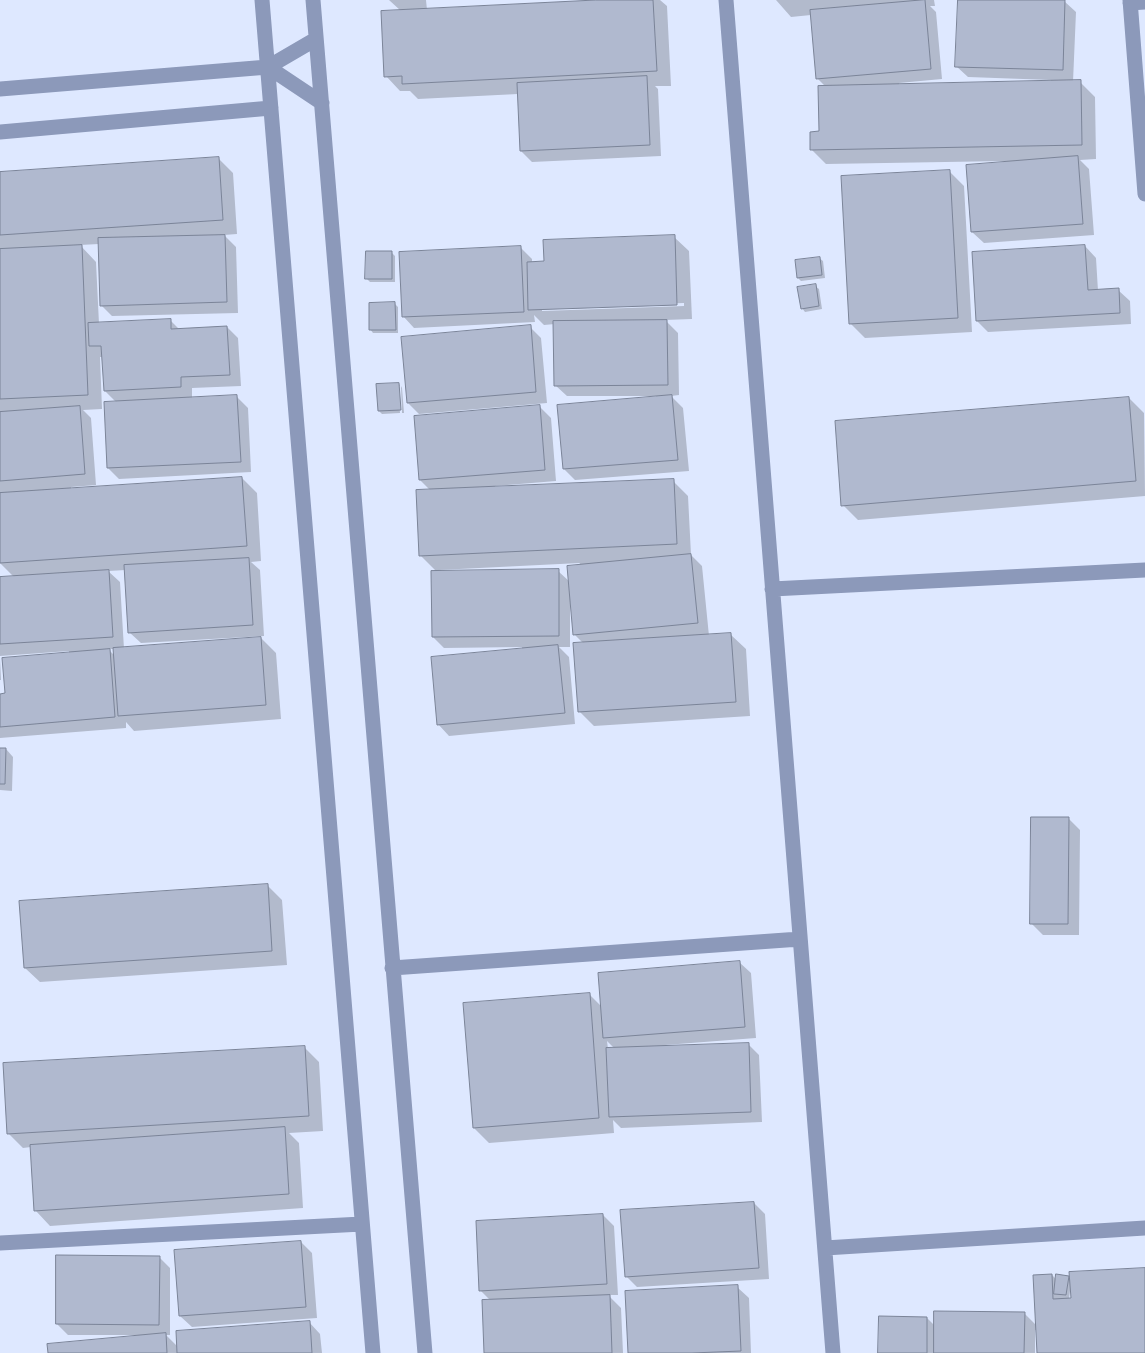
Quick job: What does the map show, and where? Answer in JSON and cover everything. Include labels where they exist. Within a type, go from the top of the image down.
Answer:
[{"type":"street","points":[[262,0],[373,1353]]},
{"type":"street","points":[[313,0],[425,1353]]},
{"type":"street","points":[[726,0],[834,1353]]},
{"type":"street","points":[[1135,2],[1145,194]]},
{"type":"street","points":[[0,89],[268,67],[316,39]]},
{"type":"street","points":[[268,67],[322,103]]},
{"type":"street","points":[[0,132],[271,108]]},
{"type":"street","points":[[772,589],[1145,570]]},
{"type":"street","points":[[392,968],[800,939]]},
{"type":"street","points":[[0,1243],[362,1224]]},
{"type":"street","points":[[825,1248],[1145,1228]]},
{"type":"building","points":[[596,0],[653,0],[657,71],[402,84],[402,76],[384,77],[381,11]]},
{"type":"building","points":[[925,0],[931,69],[816,79],[810,10]]},
{"type":"building","points":[[958,0],[1065,0],[1063,70],[955,67]]},
{"type":"building","points":[[647,76],[650,145],[520,151],[517,83]]},
{"type":"building","points":[[1081,80],[1082,145],[810,150],[810,132],[819,131],[818,86]]},
{"type":"building","points":[[1078,156],[1083,224],[971,232],[966,165]]},
{"type":"building","points":[[219,157],[223,220],[0,235],[0,172]]},
{"type":"building","points":[[950,170],[958,318],[849,324],[841,176]]},
{"type":"building","points":[[225,235],[227,302],[100,306],[98,238]]},
{"type":"building","points":[[675,235],[677,305],[528,310],[527,262],[544,261],[543,240]]},
{"type":"building","points":[[82,245],[88,395],[0,399],[0,249]]},
{"type":"building","points":[[1085,245],[1088,290],[1119,288],[1120,313],[976,321],[972,252]]},
{"type":"building","points":[[521,246],[524,312],[402,317],[399,252]]},
{"type":"building","points":[[366,251],[392,251],[392,279],[365,279]]},
{"type":"building","points":[[820,257],[822,275],[797,278],[795,260]]},
{"type":"building","points":[[816,284],[819,306],[801,309],[797,287]]},
{"type":"building","points":[[395,302],[396,330],[369,330],[369,303]]},
{"type":"building","points":[[171,319],[171,329],[227,326],[230,375],[181,377],[181,387],[104,391],[101,346],[89,346],[88,323]]},
{"type":"building","points":[[667,320],[668,385],[554,386],[553,321]]},
{"type":"building","points":[[531,325],[536,392],[407,403],[401,337]]},
{"type":"building","points":[[399,383],[401,410],[378,411],[376,384]]},
{"type":"building","points":[[237,395],[241,462],[107,468],[104,402]]},
{"type":"building","points":[[672,395],[678,460],[563,469],[557,405]]},
{"type":"building","points":[[1129,397],[1136,481],[841,506],[835,421]]},
{"type":"building","points":[[540,405],[545,470],[419,480],[414,416]]},
{"type":"building","points":[[80,406],[85,474],[0,481],[0,412]]},
{"type":"building","points":[[242,477],[247,546],[0,563],[0,493]]},
{"type":"building","points":[[674,479],[677,544],[419,556],[416,490]]},
{"type":"building","points":[[691,554],[698,623],[573,635],[567,566]]},
{"type":"building","points":[[249,558],[253,625],[128,633],[124,565]]},
{"type":"building","points":[[559,569],[559,636],[432,637],[431,571]]},
{"type":"building","points":[[109,570],[113,637],[0,644],[0,577]]},
{"type":"building","points":[[731,633],[736,702],[578,712],[573,643]]},
{"type":"building","points":[[261,637],[266,705],[118,716],[113,648]]},
{"type":"building","points":[[558,645],[565,713],[437,725],[431,657]]},
{"type":"building","points":[[110,649],[115,717],[0,727],[0,694],[5,693],[2,658]]},
{"type":"building","points":[[0,748],[6,748],[5,784],[0,784]]},
{"type":"building","points":[[1031,817],[1069,817],[1068,924],[1030,924]]},
{"type":"building","points":[[268,884],[272,951],[24,968],[19,901]]},
{"type":"building","points":[[740,961],[745,1027],[603,1038],[598,973]]},
{"type":"building","points":[[590,993],[599,1118],[473,1128],[463,1003]]},
{"type":"building","points":[[749,1043],[751,1112],[609,1117],[606,1048]]},
{"type":"building","points":[[305,1046],[309,1116],[7,1134],[3,1063]]},
{"type":"building","points":[[285,1127],[289,1194],[34,1211],[30,1145]]},
{"type":"building","points":[[754,1202],[759,1268],[625,1277],[620,1210]]},
{"type":"building","points":[[603,1214],[607,1284],[479,1291],[476,1221]]},
{"type":"building","points":[[301,1241],[306,1307],[179,1316],[174,1250]]},
{"type":"building","points":[[56,1255],[160,1256],[159,1325],[56,1324]]},
{"type":"building","points":[[1145,1268],[1145,1353],[1037,1353],[1033,1275],[1052,1274],[1053,1299],[1071,1298],[1069,1272]]},
{"type":"building","points":[[1056,1274],[1069,1276],[1066,1295],[1054,1294]]},
{"type":"building","points":[[738,1285],[741,1351],[628,1353],[625,1291]]},
{"type":"building","points":[[610,1295],[612,1353],[484,1353],[482,1300]]},
{"type":"building","points":[[934,1311],[1025,1312],[1024,1353],[934,1353]]},
{"type":"building","points":[[879,1316],[927,1317],[927,1353],[878,1353]]},
{"type":"building","points":[[310,1321],[312,1353],[177,1353],[176,1331]]},
{"type":"building","points":[[166,1333],[167,1353],[48,1353],[47,1344]]}]
